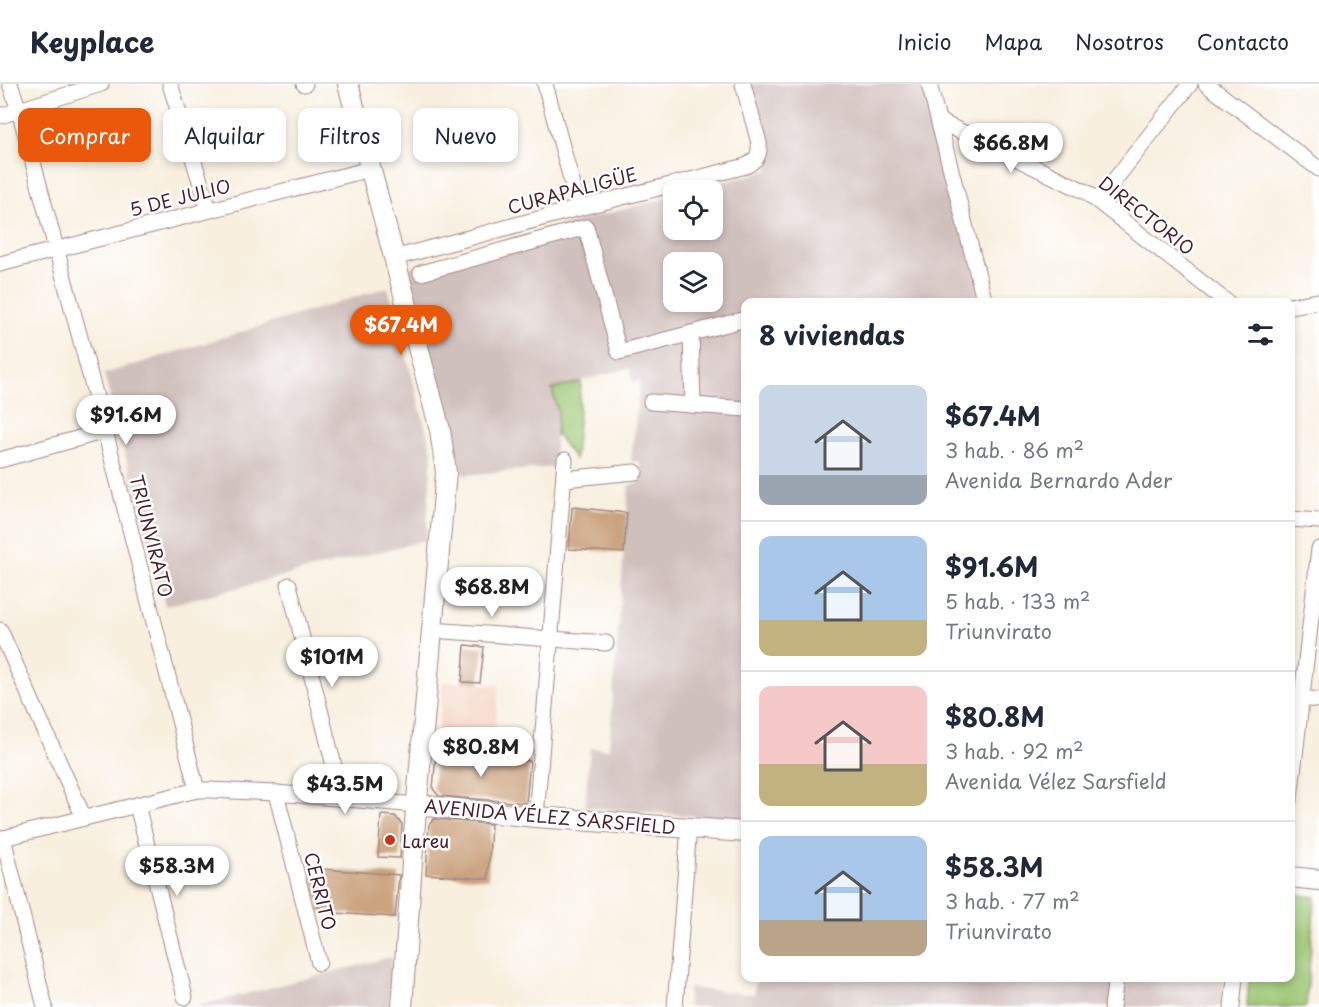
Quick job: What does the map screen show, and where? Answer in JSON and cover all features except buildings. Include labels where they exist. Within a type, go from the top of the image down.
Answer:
[{"type":"main road","points":[[348,84],[440,430],[446,472],[402,1007]]},
{"type":"main road","name":"AVENIDA VÉLEZ SARSFIELD","points":[[417,805],[536,817],[741,832]]},
{"type":"main road","points":[[1295,878],[1319,880]]},
{"type":"street","name":"TRIUNVIRATO","points":[[10,84],[18,108]]},
{"type":"street","points":[[25,108],[101,84]]},
{"type":"street","points":[[170,84],[208,210]]},
{"type":"street","points":[[545,84],[579,208]]},
{"type":"street","name":"CURAPALIGÜE","points":[[394,258],[746,166],[758,158],[760,151],[742,84]]},
{"type":"street","points":[[929,84],[985,298]]},
{"type":"street","points":[[1098,201],[1190,84]]},
{"type":"street","points":[[1206,84],[1319,169]]},
{"type":"street","points":[[0,116],[18,110]]},
{"type":"street","name":"DIRECTORIO","points":[[939,121],[1086,192],[1222,298]]},
{"type":"street","name":"TRIUNVIRATO","points":[[33,162],[197,790]]},
{"type":"street","name":"5 DE JULIO","points":[[0,264],[370,169]]},
{"type":"street","points":[[421,273],[586,227],[620,352],[741,320]]},
{"type":"street","points":[[1295,305],[1319,301]]},
{"type":"street","points":[[691,333],[693,405]]},
{"type":"street","points":[[651,402],[741,409]]},
{"type":"street","points":[[0,460],[105,431]]},
{"type":"street","points":[[536,817],[565,460]]},
{"type":"street","points":[[564,479],[635,472]]},
{"type":"street","points":[[1295,519],[1319,521]]},
{"type":"street","points":[[1295,753],[1319,549]]},
{"type":"street","points":[[289,585],[342,798]]},
{"type":"street","points":[[0,630],[84,818]]},
{"type":"street","points":[[432,630],[606,643]]},
{"type":"street","points":[[1301,698],[1319,700]]},
{"type":"street","name":"AVENIDA VÉLEZ SARSFIELD","points":[[1,839],[197,790],[276,793],[417,805]]},
{"type":"street","name":"CERRITO","points":[[276,793],[319,963]]},
{"type":"street","points":[[137,805],[185,997]]},
{"type":"street","points":[[675,1007],[689,827]]},
{"type":"street","points":[[1,839],[45,1007]]},
{"type":"street","points":[[1112,1007],[1115,982]]},
{"type":"street","points":[[1233,1007],[1235,982]]},
{"type":"shaded area","points":[[746,84],[924,84],[982,298],[741,298],[741,820],[585,807],[590,748],[609,749],[629,485],[640,483],[640,462],[631,461],[640,381],[633,382],[629,368],[552,389],[558,412],[553,467],[463,475],[408,272],[411,267],[663,199],[663,240],[723,240],[723,182],[769,170]]},
{"type":"shaded area","points":[[388,287],[432,452],[426,540],[165,606],[104,374]]},
{"type":"shaded area","points":[[443,681],[499,685],[493,758],[436,754]]},
{"type":"shaded area","points":[[392,957],[389,1007],[193,1007]]},
{"type":"shaded area","points":[[756,982],[1224,982],[1221,1007],[687,1007],[689,988],[754,994]]},
{"type":"green space","points":[[581,382],[575,459],[556,434],[558,412],[552,389]]},
{"type":"green space","points":[[1295,895],[1315,897],[1306,1007],[1247,1007],[1249,982],[1295,982]]},
{"type":"place","name":"Lareu","points":[[390,840]]}]
